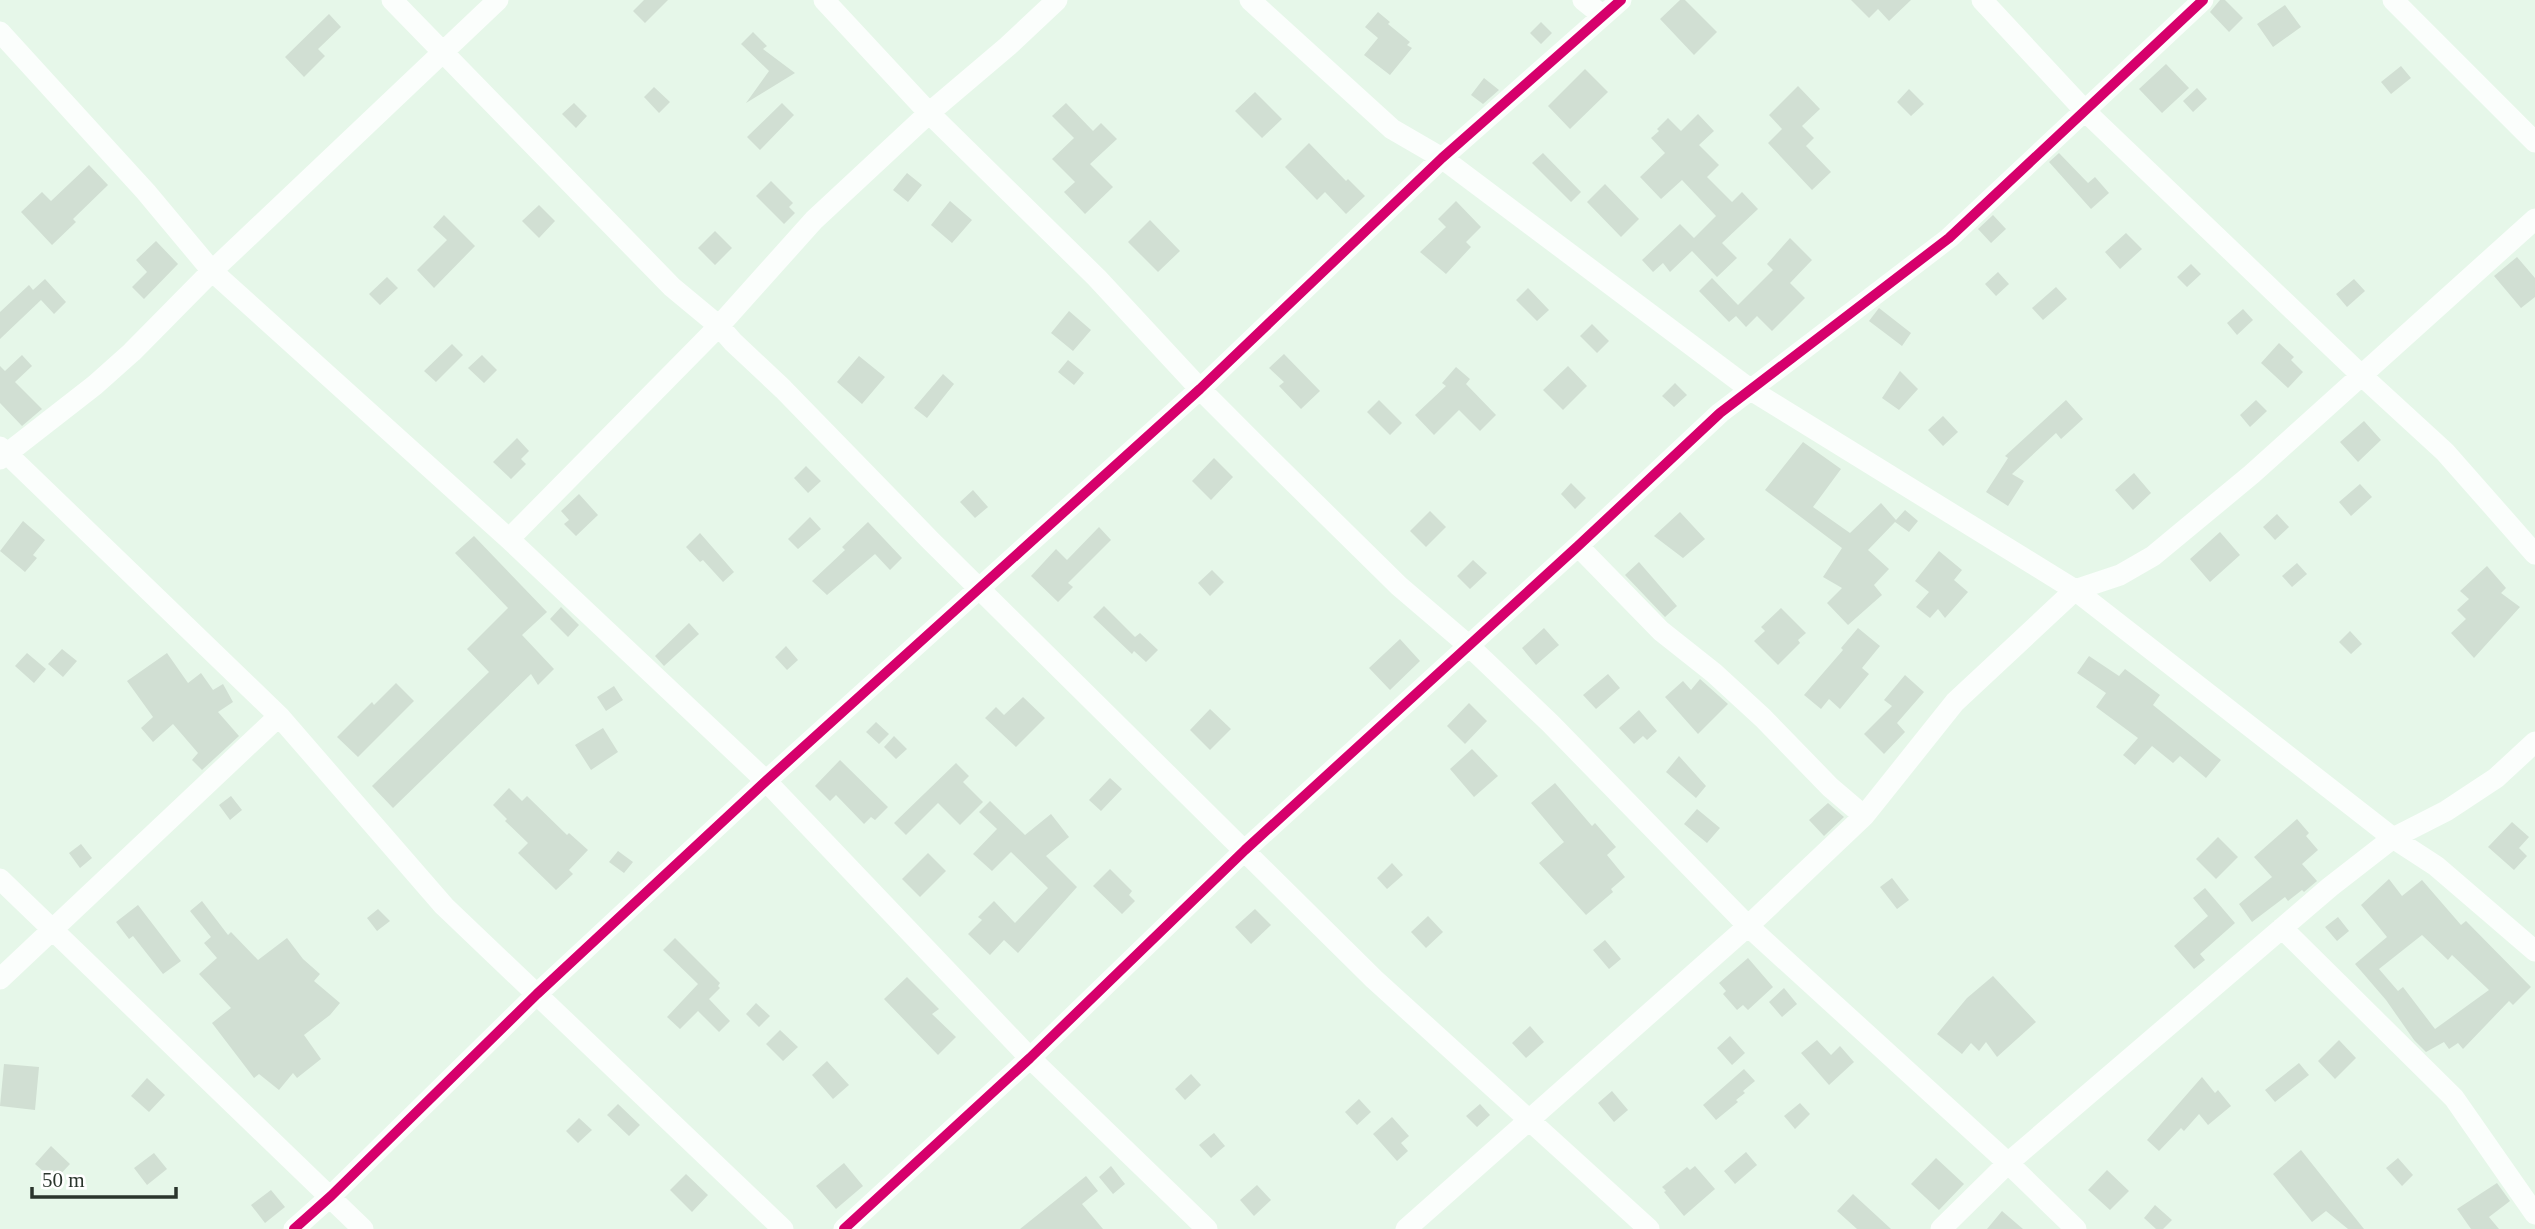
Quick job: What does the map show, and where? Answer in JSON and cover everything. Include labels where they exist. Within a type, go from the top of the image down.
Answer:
[{"type":"street","points":[[392,0],[672,287],[719,326],[1374,979],[1649,1229]]},
{"type":"street","points":[[498,0],[212,271],[132,352],[95,385],[2,453],[279,716],[444,906],[783,1229]]},
{"type":"street","points":[[824,0],[929,113],[1097,278],[1200,389],[1399,586],[1468,645],[1550,723],[1748,926],[2008,1163],[2076,1229]]},
{"type":"street","points":[[509,540],[719,326],[814,220],[929,113],[1057,0]]},
{"type":"street","points":[[1250,0],[1392,129],[1442,158],[1751,390],[2075,590],[2393,838],[2436,866],[2535,951]]},
{"type":"street","points":[[1583,0],[1602,16]]},
{"type":"street","points":[[294,1229],[537,994],[766,781],[1200,389],[1442,158],[1620,0]]},
{"type":"street","points":[[1982,0],[2086,112],[2445,452],[2535,554]]},
{"type":"street","points":[[844,1229],[1030,1058],[1245,850],[1578,547],[1720,413],[1949,238],[2203,0]]},
{"type":"street","points":[[2393,0],[2535,142]]},
{"type":"street","points":[[0,32],[146,192],[212,271],[509,540],[766,781],[1030,1058],[1207,1229]]},
{"type":"street","points":[[1406,1229],[1748,926],[1864,816],[1955,702],[2075,590],[2120,575],[2153,556],[2252,474],[2535,219]]},
{"type":"street","points":[[1578,547],[1661,631],[1714,673],[1763,718],[1830,787],[1864,816]]},
{"type":"street","points":[[0,979],[279,716]]},
{"type":"street","points":[[1941,1229],[2008,1163],[2330,887],[2393,838],[2446,811],[2496,778],[2535,742]]},
{"type":"street","points":[[0,879],[363,1229]]},
{"type":"street","points":[[2282,928],[2454,1098],[2535,1214]]},
{"type":"building","points":[[644,0],[668,0],[645,23],[633,11]]},
{"type":"building","points":[[1680,0],[1685,0],[1717,32],[1694,55],[1660,19]]},
{"type":"building","points":[[1851,0],[1911,0],[1889,21],[1878,9],[1869,18]]},
{"type":"building","points":[[2220,0],[2225,0],[2243,18],[2229,32],[2210,12]]},
{"type":"building","points":[[2285,5],[2301,27],[2273,47],[2257,24]]},
{"type":"building","points":[[1378,12],[1410,42],[1407,45],[1412,48],[1390,75],[1364,55],[1378,38],[1365,27]]},
{"type":"building","points":[[329,14],[341,27],[318,49],[325,56],[304,77],[285,57]]},
{"type":"building","points":[[1541,22],[1552,33],[1541,44],[1530,33]]},
{"type":"building","points":[[753,32],[767,46],[763,49],[795,73],[746,103],[769,71],[741,44]]},
{"type":"building","points":[[2166,64],[2189,88],[2162,113],[2139,89]]},
{"type":"building","points":[[2401,66],[2411,78],[2391,94],[2381,82]]},
{"type":"building","points":[[1585,69],[1608,92],[1570,129],[1548,106]]},
{"type":"building","points":[[1484,78],[1499,90],[1483,104],[1471,95]]},
{"type":"building","points":[[1798,86],[1820,109],[1802,126],[1814,138],[1806,146],[1831,172],[1812,190],[1768,143],[1782,129],[1769,115]]},
{"type":"building","points":[[654,87],[670,102],[659,113],[644,97]]},
{"type":"building","points":[[2197,88],[2207,99],[2193,112],[2183,101]]},
{"type":"building","points":[[1909,89],[1924,104],[1911,116],[1897,102]]},
{"type":"building","points":[[1255,92],[1282,119],[1262,138],[1235,111]]},
{"type":"building","points":[[574,103],[587,116],[576,128],[562,114]]},
{"type":"building","points":[[782,103],[794,115],[760,150],[747,137]]},
{"type":"building","points":[[1066,103],[1093,131],[1101,123],[1117,139],[1090,164],[1113,187],[1085,214],[1064,192],[1075,182],[1052,159],[1074,138],[1052,116]]},
{"type":"building","points":[[1698,114],[1714,131],[1699,145],[1719,165],[1707,177],[1732,202],[1742,192],[1758,209],[1722,243],[1737,258],[1717,277],[1692,251],[1670,272],[1663,263],[1653,272],[1642,260],[1680,224],[1694,238],[1716,216],[1682,180],[1661,199],[1640,177],[1665,153],[1651,138],[1659,131],[1657,129],[1668,118],[1681,131]]},
{"type":"building","points":[[1309,143],[1346,181],[1348,179],[1365,196],[1346,214],[1325,192],[1317,200],[1285,167]]},
{"type":"building","points":[[1543,153],[1581,192],[1571,202],[1532,163]]},
{"type":"building","points":[[2059,153],[2088,183],[2095,177],[2109,193],[2091,209],[2049,162]]},
{"type":"building","points":[[89,165],[108,185],[73,219],[76,222],[52,245],[21,212],[42,192],[51,201]]},
{"type":"building","points":[[907,173],[922,185],[908,202],[893,190]]},
{"type":"building","points":[[771,181],[793,203],[789,207],[795,213],[784,224],[756,196]]},
{"type":"building","points":[[1605,184],[1639,219],[1621,237],[1587,202]]},
{"type":"building","points":[[950,201],[972,220],[952,243],[931,225]]},
{"type":"building","points":[[1456,201],[1481,227],[1466,242],[1471,247],[1446,274],[1420,252],[1446,227],[1438,219]]},
{"type":"building","points":[[539,205],[555,221],[539,238],[522,221]]},
{"type":"building","points":[[444,215],[475,246],[434,288],[417,270],[447,240],[433,227]]},
{"type":"building","points":[[1993,215],[2006,229],[1991,243],[1978,229]]},
{"type":"building","points":[[1150,220],[1180,251],[1158,272],[1128,242]]},
{"type":"building","points":[[715,231],[732,248],[715,265],[698,248]]},
{"type":"building","points":[[2126,233],[2142,249],[2120,269],[2105,252]]},
{"type":"building","points":[[1790,238],[1812,260],[1790,283],[1805,298],[1772,331],[1757,316],[1746,327],[1736,316],[1729,322],[1699,291],[1712,278],[1738,305],[1773,270],[1767,264]]},
{"type":"building","points":[[156,241],[178,264],[144,299],[132,287],[147,272],[136,260]]},
{"type":"building","points":[[2517,257],[2535,278],[2535,297],[2521,308],[2494,276]]},
{"type":"building","points":[[2191,264],[2201,274],[2187,287],[2177,277]]},
{"type":"building","points":[[1998,272],[2009,284],[1996,296],[1985,284]]},
{"type":"building","points":[[387,277],[398,288],[380,305],[369,294]]},
{"type":"building","points":[[45,279],[66,302],[54,314],[41,300],[0,339],[0,312],[29,285],[33,290]]},
{"type":"building","points":[[2354,279],[2365,291],[2347,307],[2336,294]]},
{"type":"building","points":[[2056,287],[2067,299],[2043,320],[2032,308]]},
{"type":"building","points":[[1528,288],[1549,310],[1537,321],[1516,300]]},
{"type":"building","points":[[1879,308],[1911,333],[1902,346],[1869,321]]},
{"type":"building","points":[[2243,309],[2253,320],[2237,335],[2227,323]]},
{"type":"building","points":[[1069,311],[1091,330],[1073,351],[1051,333]]},
{"type":"building","points":[[1592,324],[1609,341],[1597,353],[1580,336]]},
{"type":"building","points":[[2279,343],[2294,357],[2291,360],[2303,372],[2288,388],[2261,363]]},
{"type":"building","points":[[452,344],[463,355],[436,382],[424,371]]},
{"type":"building","points":[[1284,354],[1320,391],[1301,409],[1279,386],[1284,382],[1269,368]]},
{"type":"building","points":[[22,355],[32,366],[15,382],[42,409],[22,426],[0,403],[0,366],[5,371]]},
{"type":"building","points":[[482,355],[497,370],[484,383],[468,368]]},
{"type":"building","points":[[859,356],[885,377],[862,404],[837,382]]},
{"type":"building","points":[[1068,360],[1084,373],[1074,385],[1058,372]]},
{"type":"building","points":[[1568,366],[1587,386],[1563,410],[1543,390]]},
{"type":"building","points":[[1456,367],[1470,379],[1466,384],[1496,415],[1480,431],[1459,410],[1434,435],[1415,415],[1446,386],[1442,383]]},
{"type":"building","points":[[1900,371],[1918,389],[1899,410],[1882,398]]},
{"type":"building","points":[[943,374],[954,384],[927,418],[914,408]]},
{"type":"building","points":[[1675,383],[1687,395],[1674,407],[1662,396]]},
{"type":"building","points":[[1379,400],[1402,423],[1390,435],[1367,412]]},
{"type":"building","points":[[2066,400],[2083,419],[2061,439],[2056,433],[2012,474],[2024,481],[2008,506],[1986,492],[2008,458],[2005,456]]},
{"type":"building","points":[[2256,400],[2267,411],[2250,427],[2240,415]]},
{"type":"building","points":[[1943,416],[1958,432],[1943,446],[1928,430]]},
{"type":"building","points":[[2364,421],[2381,440],[2358,462],[2340,442]]},
{"type":"building","points":[[517,438],[529,451],[521,459],[526,464],[511,479],[493,462]]},
{"type":"building","points":[[1803,442],[1841,469],[1813,507],[1850,533],[1881,503],[1896,520],[1905,510],[1918,521],[1909,532],[1895,522],[1868,550],[1889,569],[1874,585],[1882,595],[1848,625],[1827,603],[1842,588],[1823,577],[1842,548],[1765,490]]},
{"type":"building","points":[[1214,458],[1233,477],[1211,500],[1192,481]]},
{"type":"building","points":[[806,466],[821,481],[808,493],[794,478]]},
{"type":"building","points":[[2134,473],[2151,493],[2133,510],[2115,490]]},
{"type":"building","points":[[1571,483],[1586,498],[1575,509],[1561,494]]},
{"type":"building","points":[[2360,484],[2372,497],[2351,516],[2339,502]]},
{"type":"building","points":[[973,490],[988,507],[975,518],[960,502]]},
{"type":"building","points":[[579,494],[598,515],[576,536],[564,524],[569,520],[561,511]]},
{"type":"building","points":[[1430,511],[1446,527],[1426,547],[1410,531]]},
{"type":"building","points":[[1680,512],[1705,539],[1683,558],[1654,536]]},
{"type":"building","points":[[2277,514],[2289,527],[2275,540],[2263,527]]},
{"type":"building","points":[[810,517],[821,529],[798,549],[788,539]]},
{"type":"building","points":[[23,521],[45,540],[33,555],[37,558],[25,572],[0,551]]},
{"type":"building","points":[[868,522],[902,558],[890,570],[875,554],[827,595],[812,581],[845,550],[842,547]]},
{"type":"building","points":[[1099,527],[1111,540],[1068,583],[1073,587],[1058,602],[1031,576],[1056,549],[1067,560]]},
{"type":"building","points":[[2220,532],[2240,555],[2210,582],[2190,559]]},
{"type":"building","points":[[700,533],[734,572],[723,582],[703,560],[700,562],[686,547]]},
{"type":"building","points":[[474,536],[547,612],[522,635],[554,669],[538,685],[531,674],[393,808],[372,786],[489,672],[467,649],[508,608],[455,553]]},
{"type":"building","points":[[1939,551],[1962,570],[1954,580],[1968,592],[1945,618],[1938,609],[1930,618],[1916,607],[1929,592],[1915,581]]},
{"type":"building","points":[[1473,560],[1487,573],[1470,589],[1457,576]]},
{"type":"building","points":[[1639,562],[1677,606],[1665,617],[1625,575]]},
{"type":"building","points":[[2297,563],[2307,574],[2292,587],[2282,576]]},
{"type":"building","points":[[2487,566],[2506,588],[2501,593],[2520,607],[2474,658],[2451,633],[2466,619],[2457,610],[2469,599],[2460,591]]},
{"type":"building","points":[[1212,570],[1224,582],[1210,596],[1198,583]]},
{"type":"building","points":[[1104,606],[1135,637],[1140,633],[1158,650],[1146,662],[1134,651],[1132,654],[1093,617]]},
{"type":"building","points":[[561,607],[579,625],[568,637],[550,619]]},
{"type":"building","points":[[1781,608],[1806,633],[1778,665],[1754,641],[1765,631],[1761,627]]},
{"type":"building","points":[[689,623],[699,634],[664,666],[655,656]]},
{"type":"building","points":[[1544,628],[1559,645],[1536,665],[1522,648]]},
{"type":"building","points":[[1858,628],[1880,646],[1862,668],[1869,674],[1840,709],[1829,699],[1821,709],[1804,695],[1843,650],[1841,648]]},
{"type":"building","points":[[2350,631],[2362,644],[2351,654],[2339,642]]},
{"type":"building","points":[[1400,639],[1420,661],[1390,690],[1369,668]]},
{"type":"building","points":[[786,646],[798,660],[787,670],[775,657]]},
{"type":"building","points":[[62,649],[77,661],[63,677],[48,664]]},
{"type":"building","points":[[27,653],[46,669],[34,683],[15,666]]},
{"type":"building","points":[[167,653],[188,683],[201,673],[213,690],[223,684],[233,702],[218,712],[239,736],[202,770],[192,760],[198,753],[173,724],[153,742],[141,728],[153,717],[127,681]]},
{"type":"building","points":[[2089,656],[2119,676],[2125,669],[2160,695],[2153,705],[2221,760],[2206,778],[2180,756],[2173,763],[2152,746],[2135,765],[2123,755],[2138,738],[2096,707],[2106,693],[2077,673]]},
{"type":"building","points":[[1608,674],[1620,688],[1596,709],[1583,695]]},
{"type":"building","points":[[1905,675],[1924,692],[1897,723],[1905,732],[1884,754],[1864,734],[1892,706],[1884,700]]},
{"type":"building","points":[[1700,679],[1728,704],[1698,734],[1665,697],[1683,681],[1691,690]]},
{"type":"building","points":[[396,683],[414,701],[358,757],[337,737],[372,702],[374,705]]},
{"type":"building","points":[[614,686],[623,700],[606,711],[597,697]]},
{"type":"building","points":[[1023,697],[1045,718],[1016,747],[985,718],[996,707],[1004,715]]},
{"type":"building","points":[[1469,703],[1487,721],[1465,744],[1447,726]]},
{"type":"building","points":[[1210,709],[1231,729],[1210,750],[1190,730]]},
{"type":"building","points":[[1639,710],[1657,731],[1647,740],[1643,736],[1634,744],[1619,728]]},
{"type":"building","points":[[876,722],[889,734],[879,744],[866,732]]},
{"type":"building","points":[[603,728],[618,752],[591,770],[575,745]]},
{"type":"building","points":[[894,736],[907,749],[896,759],[884,747]]},
{"type":"building","points":[[1472,749],[1498,776],[1474,797],[1450,769]]},
{"type":"building","points":[[1679,756],[1706,786],[1696,798],[1666,772]]},
{"type":"building","points":[[840,760],[888,807],[875,820],[871,817],[864,824],[836,795],[830,801],[815,786]]},
{"type":"building","points":[[956,763],[969,776],[963,782],[983,802],[960,825],[938,803],[906,835],[894,823]]},
{"type":"building","points":[[1110,778],[1122,789],[1101,811],[1089,800]]},
{"type":"building","points":[[1555,783],[1592,826],[1595,823],[1616,847],[1607,855],[1625,877],[1611,889],[1613,892],[1586,915],[1539,863],[1564,842],[1531,803]]},
{"type":"building","points":[[509,788],[522,801],[527,796],[567,835],[569,833],[588,850],[569,870],[573,874],[556,890],[518,853],[528,843],[493,805]]},
{"type":"building","points":[[231,796],[242,810],[230,820],[219,805]]},
{"type":"building","points":[[990,801],[1025,835],[1051,814],[1069,837],[1046,856],[1077,887],[1018,953],[1004,940],[990,955],[968,934],[982,920],[978,917],[994,901],[1015,923],[1048,888],[1011,852],[992,871],[973,854],[997,829],[979,812]]},
{"type":"building","points":[[1828,803],[1844,817],[1824,836],[1809,820]]},
{"type":"building","points":[[1697,809],[1720,828],[1707,843],[1684,824]]},
{"type":"building","points":[[2297,819],[2318,850],[2302,864],[2317,881],[2288,901],[2285,897],[2252,922],[2239,904],[2272,877],[2254,857]]},
{"type":"building","points":[[2512,822],[2529,837],[2519,848],[2527,856],[2514,870],[2488,847]]},
{"type":"building","points":[[2218,837],[2238,857],[2216,879],[2196,859]]},
{"type":"building","points":[[81,844],[92,858],[80,868],[69,853]]},
{"type":"building","points":[[618,851],[633,862],[624,873],[609,862]]},
{"type":"building","points":[[928,853],[946,871],[920,897],[902,879]]},
{"type":"building","points":[[1392,863],[1403,875],[1387,889],[1377,878]]},
{"type":"building","points":[[1110,869],[1132,891],[1129,895],[1135,901],[1122,914],[1093,886]]},
{"type":"building","points":[[1892,878],[1909,900],[1897,909],[1880,887]]},
{"type":"building","points":[[2389,879],[2402,896],[2422,880],[2461,925],[2466,921],[2531,987],[2513,1005],[2509,1001],[2463,1049],[2458,1043],[2449,1049],[2444,1042],[2426,1052],[2355,964],[2387,937],[2361,905]],"holes":[[[2422,935],[2448,960],[2452,955],[2489,990],[2435,1029],[2403,987],[2398,991],[2379,969]]]},
{"type":"building","points":[[2205,888],[2235,923],[2200,954],[2205,960],[2194,969],[2174,946],[2208,916],[2193,898]]},
{"type":"building","points":[[202,901],[228,935],[231,932],[258,960],[287,938],[303,959],[320,974],[314,981],[340,1003],[330,1015],[304,1035],[321,1059],[297,1078],[293,1073],[279,1090],[259,1074],[254,1078],[212,1023],[231,1008],[199,974],[217,958],[204,943],[211,937],[190,911]]},
{"type":"building","points":[[138,905],[181,961],[163,974],[133,936],[129,939],[116,922]]},
{"type":"building","points":[[378,909],[390,921],[377,931],[367,918]]},
{"type":"building","points":[[1255,909],[1271,925],[1251,944],[1235,927]]},
{"type":"building","points":[[1428,916],[1443,932],[1426,948],[1411,932]]},
{"type":"building","points":[[2338,917],[2349,931],[2337,941],[2325,927]]},
{"type":"building","points":[[675,938],[720,983],[720,988],[709,999],[730,1021],[719,1032],[698,1011],[680,1029],[667,1017],[698,984],[663,950]]},
{"type":"building","points":[[1605,940],[1621,959],[1609,969],[1593,950]]},
{"type":"building","points":[[1748,958],[1773,987],[1748,1010],[1743,1005],[1737,1010],[1723,994],[1726,991],[1719,983]]},
{"type":"building","points":[[1993,976],[2036,1022],[1997,1057],[1986,1042],[1979,1051],[1971,1043],[1962,1054],[1937,1034],[1967,998]]},
{"type":"building","points":[[907,977],[939,1009],[932,1014],[956,1037],[938,1055],[884,999]]},
{"type":"building","points":[[1784,988],[1797,1004],[1782,1017],[1769,1002]]},
{"type":"building","points":[[756,1003],[770,1016],[759,1027],[746,1014]]},
{"type":"building","points":[[1530,1026],[1544,1042],[1526,1058],[1512,1043]]},
{"type":"building","points":[[780,1030],[798,1047],[783,1061],[766,1044]]},
{"type":"building","points":[[1730,1036],[1745,1053],[1732,1065],[1717,1048]]},
{"type":"building","points":[[1817,1040],[1831,1055],[1840,1046],[1854,1062],[1829,1085],[1801,1053]]},
{"type":"building","points":[[2339,1040],[2356,1058],[2335,1079],[2318,1061]]},
{"type":"building","points":[[827,1061],[849,1085],[833,1099],[812,1075]]},
{"type":"building","points":[[2299,1063],[2309,1075],[2275,1102],[2265,1090]]},
{"type":"building","points":[[4,1064],[39,1067],[35,1110],[0,1106]]},
{"type":"building","points":[[1744,1069],[1755,1081],[1743,1091],[1745,1093],[1736,1100],[1738,1102],[1716,1120],[1703,1105]]},
{"type":"building","points":[[1191,1074],[1201,1085],[1185,1100],[1175,1089]]},
{"type":"building","points":[[2202,1077],[2215,1093],[2218,1090],[2231,1106],[2208,1125],[2199,1114],[2184,1131],[2181,1128],[2159,1151],[2147,1140]]},
{"type":"building","points":[[147,1078],[165,1095],[149,1112],[131,1096]]},
{"type":"building","points":[[1612,1091],[1628,1110],[1614,1122],[1598,1103]]},
{"type":"building","points":[[1359,1099],[1371,1112],[1357,1125],[1345,1112]]},
{"type":"building","points":[[1800,1103],[1810,1114],[1795,1129],[1784,1116]]},
{"type":"building","points":[[618,1104],[640,1125],[629,1136],[607,1115]]},
{"type":"building","points":[[1480,1104],[1490,1115],[1477,1127],[1466,1116]]},
{"type":"building","points":[[1392,1117],[1409,1136],[1401,1143],[1408,1151],[1397,1161],[1373,1134]]},
{"type":"building","points":[[579,1118],[592,1130],[578,1143],[566,1131]]},
{"type":"building","points":[[1214,1133],[1225,1146],[1211,1158],[1199,1145]]},
{"type":"building","points":[[51,1146],[70,1164],[54,1181],[35,1164]]},
{"type":"building","points":[[2301,1150],[2364,1229],[2348,1229],[2326,1211],[2312,1222],[2273,1174]]},
{"type":"building","points":[[1746,1152],[1757,1165],[1735,1184],[1724,1171]]},
{"type":"building","points":[[154,1153],[167,1169],[147,1185],[134,1168]]},
{"type":"building","points":[[1936,1158],[1964,1184],[1939,1210],[1911,1184]]},
{"type":"building","points":[[2398,1158],[2413,1175],[2402,1186],[2386,1168]]},
{"type":"building","points":[[844,1163],[863,1186],[836,1209],[816,1186]]},
{"type":"building","points":[[1111,1166],[1125,1184],[1113,1194],[1099,1177]]},
{"type":"building","points":[[1695,1166],[1715,1189],[1684,1216],[1662,1187],[1687,1167],[1690,1170]]},
{"type":"building","points":[[2107,1170],[2129,1191],[2110,1210],[2088,1190]]},
{"type":"building","points":[[686,1174],[708,1195],[692,1212],[670,1190]]},
{"type":"building","points":[[1086,1176],[1098,1191],[1082,1204],[1103,1229],[1020,1229]]},
{"type":"building","points":[[2497,1183],[2510,1201],[2489,1217],[2499,1229],[2471,1229],[2457,1209]]},
{"type":"building","points":[[1257,1185],[1271,1200],[1254,1216],[1240,1200]]},
{"type":"building","points":[[271,1190],[285,1207],[265,1223],[251,1205]]},
{"type":"building","points":[[1853,1194],[1891,1229],[1857,1229],[1837,1211]]},
{"type":"building","points":[[2155,1205],[2172,1220],[2163,1229],[2156,1229],[2144,1218]]},
{"type":"building","points":[[2002,1211],[2023,1229],[1987,1229]]},
{"type":"cycle path","points":[[294,1229],[537,994],[766,781],[1200,389],[1442,158],[1621,0]]},
{"type":"cycle path","points":[[844,1229],[1030,1058],[1245,850],[1720,413],[1949,238],[2203,0]]}]
